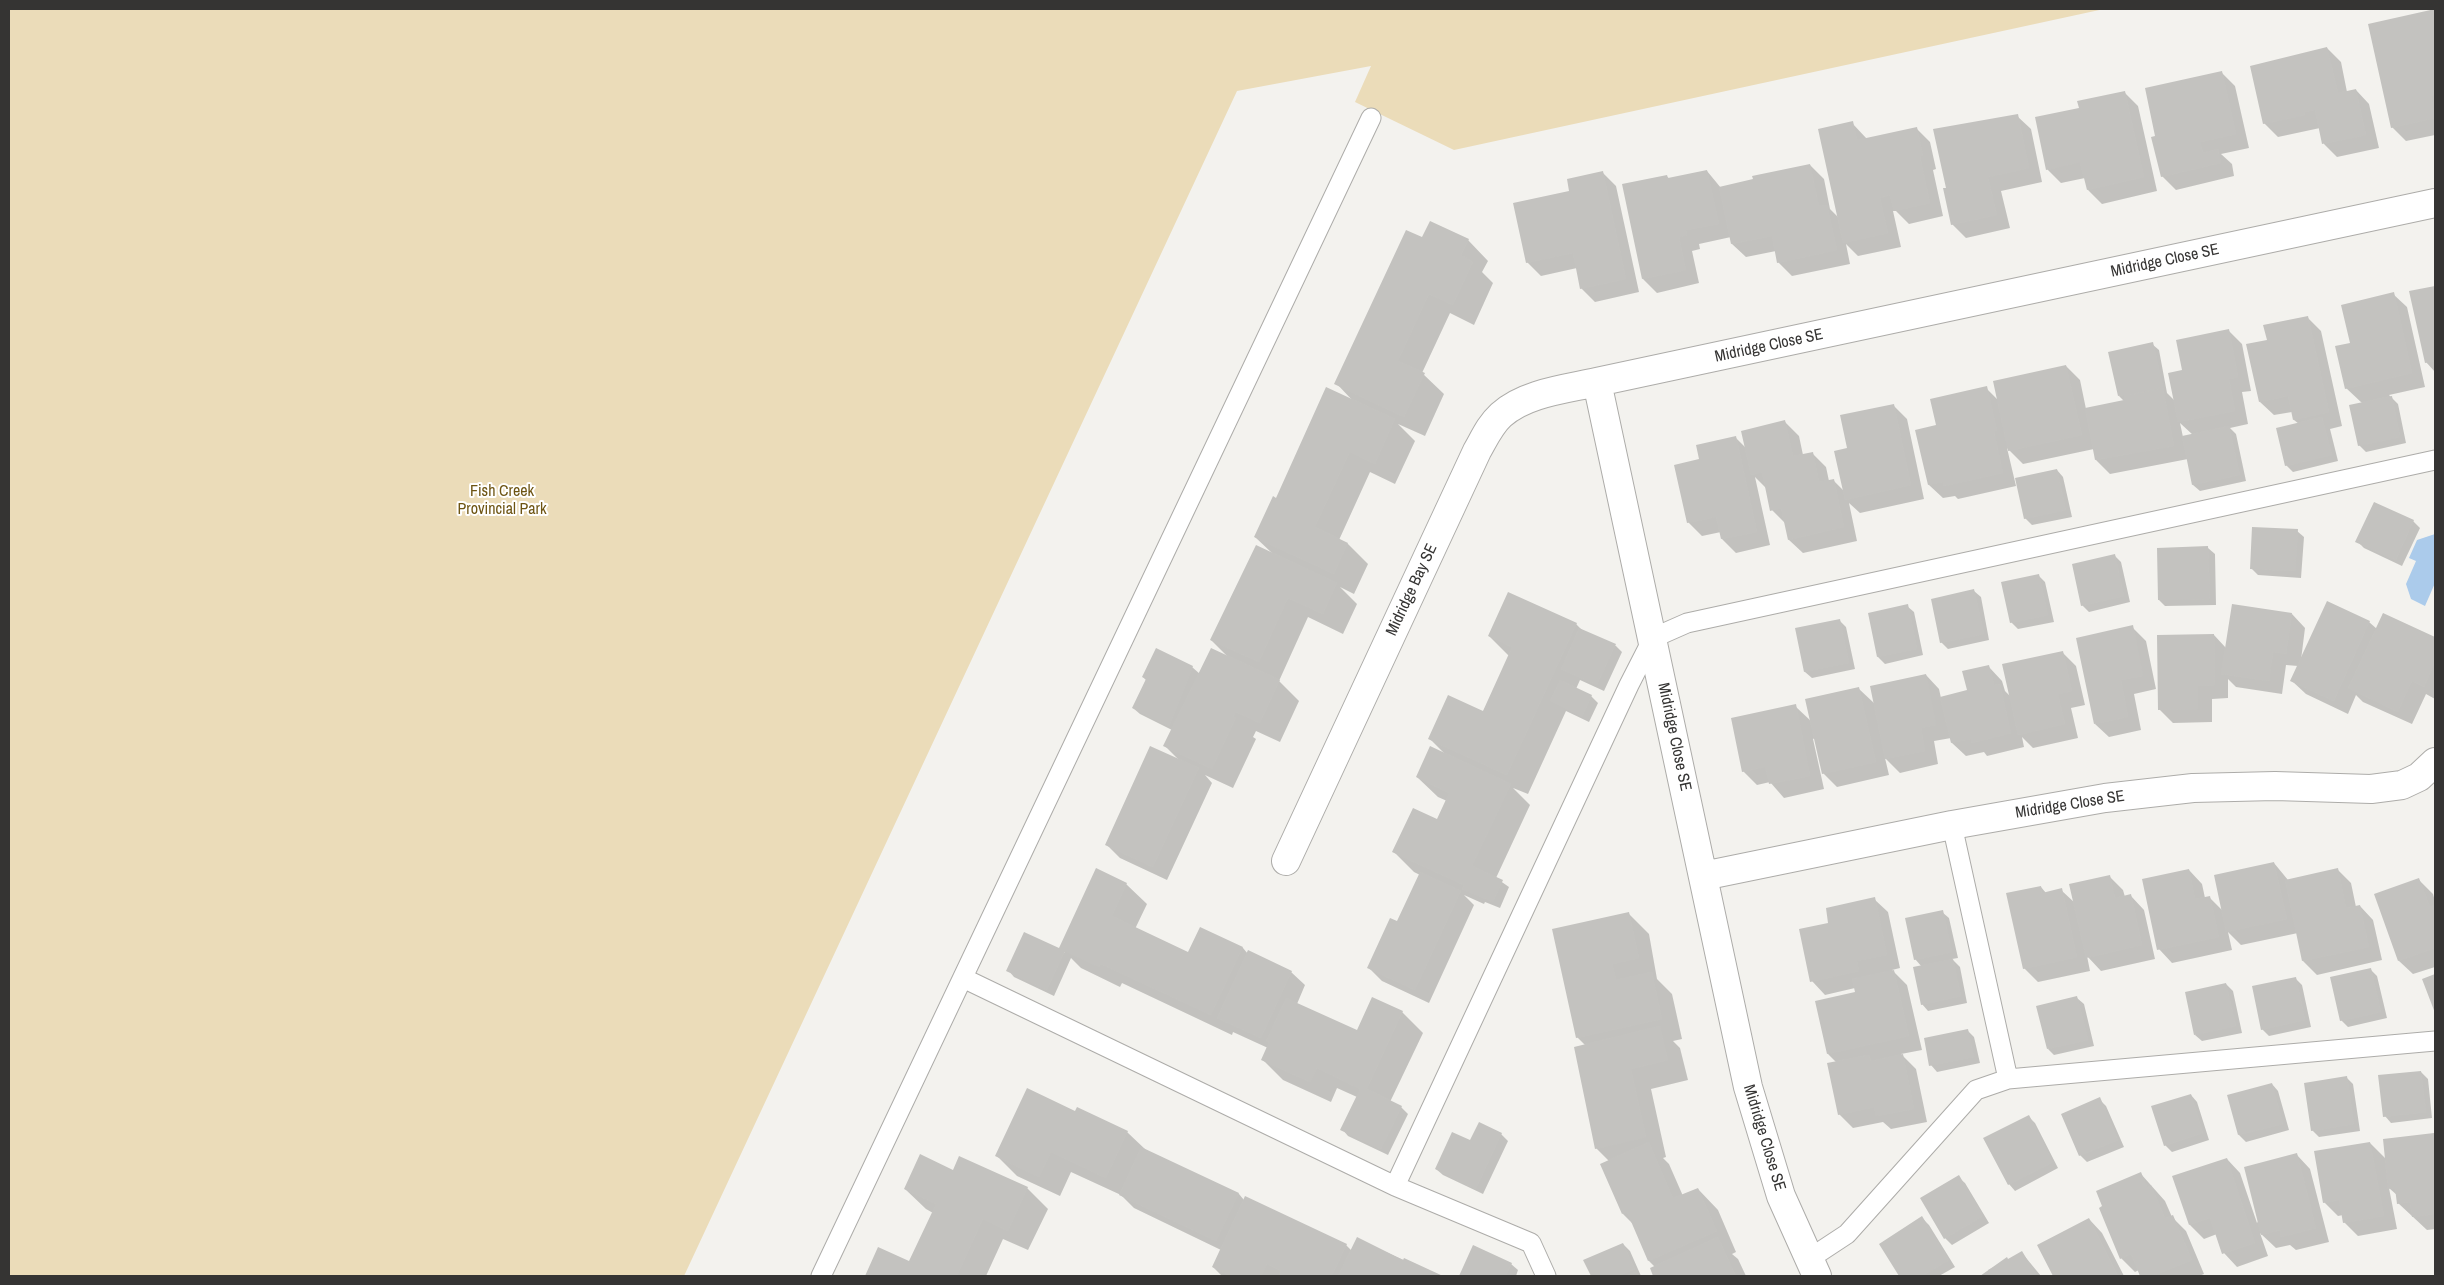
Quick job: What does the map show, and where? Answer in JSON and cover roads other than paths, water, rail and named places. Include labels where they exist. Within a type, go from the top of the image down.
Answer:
[{"type":"street","name":"Midridge Close SE","points":[[1813,1268],[1781,1196],[1748,1087],[1597,382],[2435,203]]},
{"type":"street","name":"Midridge Bay SE","points":[[1286,861],[1477,451],[1490,429],[1501,415],[1522,402],[1542,395],[1597,382]]},
{"type":"street","name":"Midridge Close SE","points":[[1703,876],[1952,825],[2105,798],[2194,788],[2275,786],[2371,789],[2402,785],[2419,777],[2435,762]]},
{"type":"lane","points":[[821,1276],[1371,118]]},
{"type":"lane","points":[[1395,1186],[1629,685],[1653,638],[1687,623],[2435,460]]},
{"type":"lane","points":[[1952,825],[2008,1079]]},
{"type":"lane","points":[[963,978],[1395,1186],[1531,1243],[1546,1276]]},
{"type":"lane","points":[[1813,1268],[1847,1234],[1976,1090],[2008,1079],[2435,1041]]},
{"type":"water","points":[[2435,534],[2435,583],[2425,606],[2411,599],[2406,584],[2416,561],[2409,558],[2417,540]]},
{"type":"park label","name":"Fish Creek Provincial Park","points":[[502,501]]}]
